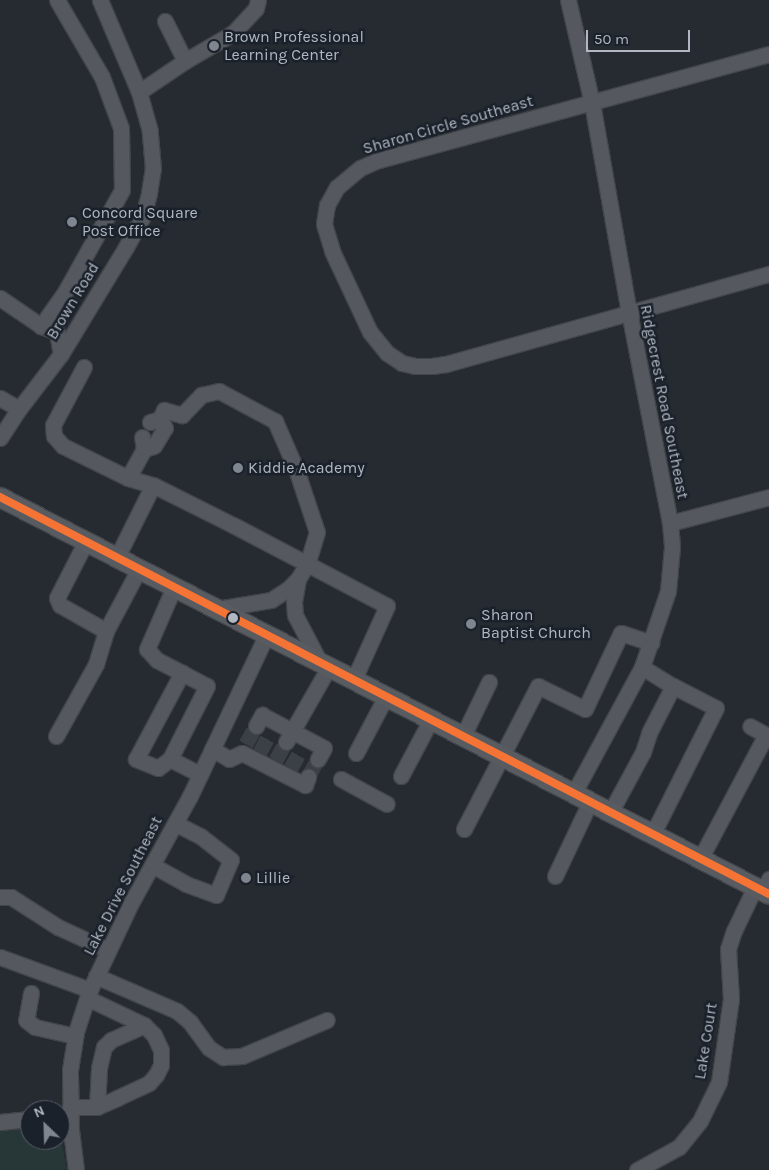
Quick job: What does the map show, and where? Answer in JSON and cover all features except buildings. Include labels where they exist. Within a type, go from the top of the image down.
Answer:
[{"type":"main road","points":[[0,497],[700,859],[764,887]]},
{"type":"street","points":[[41,326],[65,292],[122,190],[121,128],[102,77],[57,0]]},
{"type":"street","name":"Brown Road","points":[[0,438],[19,409],[61,354],[126,247],[142,216],[149,193],[152,150],[150,131],[139,92],[100,0]]},
{"type":"street","points":[[139,92],[185,61],[233,33],[256,8],[258,0]]},
{"type":"street","name":"Ridgecrest Road Southeast","points":[[554,876],[582,798],[651,643],[662,614],[672,570],[670,523],[629,312],[592,103],[568,0]]},
{"type":"street","points":[[166,21],[185,61]]},
{"type":"street","name":"Sharon Circle Southeast","points":[[769,54],[396,154],[360,168],[337,186],[324,214],[326,236],[356,306],[377,343],[387,353],[402,362],[416,366],[446,364],[769,274]]},
{"type":"street","points":[[122,190],[149,193]]},
{"type":"street","points":[[0,298],[41,326],[57,332],[61,354]]},
{"type":"street","points":[[84,367],[53,425],[54,436],[63,446],[128,478],[153,486],[387,606],[354,679]]},
{"type":"street","points":[[128,478],[143,443],[154,446],[165,428],[158,417],[182,415],[201,395],[219,391],[275,421],[296,469],[317,532],[307,564],[298,580],[294,602],[295,615],[324,664],[288,736]]},
{"type":"street","points":[[0,398],[19,409]]},
{"type":"street","points":[[116,557],[153,486]]},
{"type":"street","points":[[670,523],[769,497]]},
{"type":"street","points":[[86,541],[57,598],[60,605],[106,631]]},
{"type":"street","points":[[56,736],[96,664],[106,631],[139,569]]},
{"type":"street","points":[[217,609],[271,600],[298,580]]},
{"type":"street","points":[[174,587],[148,649],[157,660],[182,673],[207,686],[170,759],[158,768],[136,759],[182,673]]},
{"type":"street","points":[[464,829],[538,686],[585,709],[621,633],[651,643]]},
{"type":"street","name":"Lake Drive Southeast","points":[[68,1100],[70,1070],[76,1036],[91,988],[108,950],[200,774],[267,634]]},
{"type":"street","points":[[642,666],[673,686],[716,708],[652,834]]},
{"type":"street","points":[[463,736],[489,682]]},
{"type":"street","points":[[610,813],[643,752],[649,733],[673,686]]},
{"type":"street","points":[[356,753],[386,696]]},
{"type":"street","points":[[256,726],[262,715],[273,728],[288,736],[304,744],[324,748],[318,759]]},
{"type":"street","points":[[401,776],[431,719]]},
{"type":"street","points":[[700,859],[766,735],[750,726]]},
{"type":"street","points":[[212,749],[229,759],[244,749],[289,772],[305,785],[308,777]]},
{"type":"street","points":[[170,759],[200,774]]},
{"type":"street","points":[[341,779],[387,804]]},
{"type":"street","points":[[152,865],[186,884],[216,895],[231,860],[200,836],[175,823]]},
{"type":"street","name":"Lake Court","points":[[637,1170],[679,1147],[700,1121],[719,1082],[731,999],[728,949],[734,931],[764,887]]},
{"type":"street","points":[[0,897],[11,897],[58,927],[108,950]]},
{"type":"street","points":[[0,957],[91,988],[177,1011],[190,1022],[209,1048],[223,1057],[242,1056],[327,1020]]},
{"type":"street","points":[[70,1111],[96,1107],[149,1083],[162,1065],[161,1050],[154,1035],[144,1025],[91,988]]},
{"type":"street","points":[[32,992],[26,1020],[35,1027],[76,1036]]},
{"type":"street","points":[[96,1107],[99,1068],[104,1047],[112,1040],[144,1025]]},
{"type":"street","points":[[0,1122],[20,1120]]},
{"type":"street","name":"Lake Drive Southeast","points":[[70,1131],[76,1170]]},
{"type":"shaded area","points":[[20,1128],[20,1150],[63,1150],[67,1170],[0,1170],[0,1129]]},
{"type":"tunnel","points":[[246,744],[256,726]]},
{"type":"tunnel","points":[[260,752],[270,733]]},
{"type":"tunnel","points":[[276,760],[286,742]]},
{"type":"tunnel","points":[[291,768],[301,750]]},
{"type":"tunnel","points":[[308,777],[318,759]]},
{"type":"transit line","points":[[0,497],[769,894]]},
{"type":"place","name":"Brown Professional Learning Center","points":[[214,46]]},
{"type":"place","name":"Concord Square Post Office","points":[[72,222]]},
{"type":"place","name":"Kiddie Academy","points":[[238,468]]},
{"type":"place","name":"Sharon Baptist Church","points":[[471,624]]},
{"type":"place","name":"Lillie","points":[[246,878]]}]
